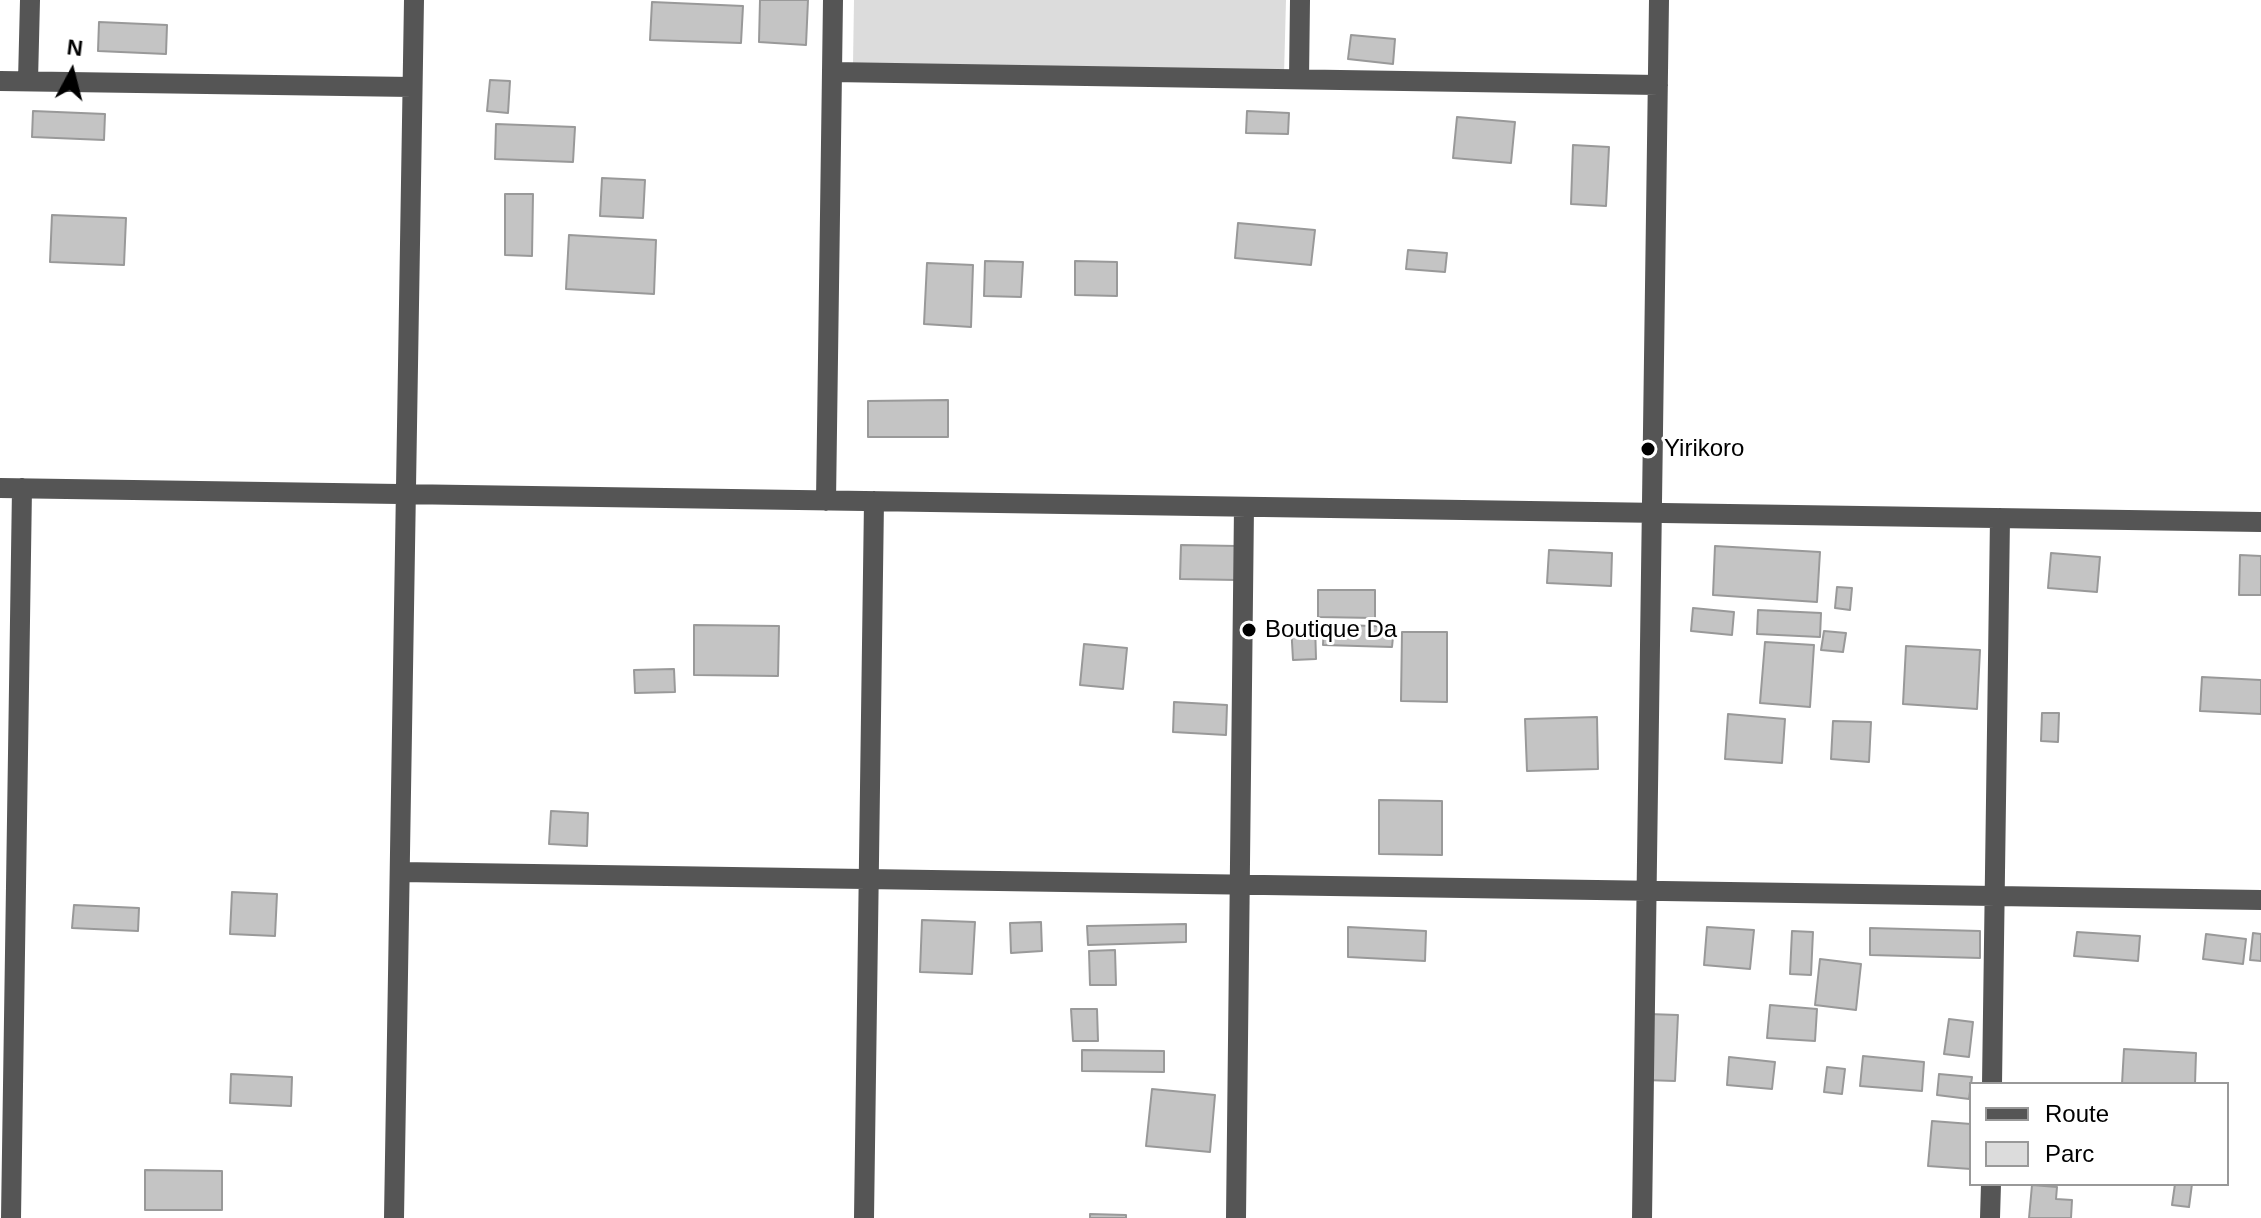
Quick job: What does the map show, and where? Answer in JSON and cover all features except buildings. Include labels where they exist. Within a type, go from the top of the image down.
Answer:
[{"type":"street","points":[[28,81],[30,0]]},
{"type":"street","points":[[394,1218],[414,0]]},
{"type":"street","points":[[826,501],[833,0]]},
{"type":"street","points":[[1299,79],[1300,0]]},
{"type":"street","points":[[1642,1218],[1659,0]]},
{"type":"street","points":[[832,72],[1658,85]]},
{"type":"street","points":[[0,81],[412,87]]},
{"type":"street","points":[[0,488],[2261,522]]},
{"type":"street","points":[[11,1218],[8,871],[22,488]]},
{"type":"street","points":[[864,1218],[874,501]]},
{"type":"street","points":[[1236,1218],[1244,507]]},
{"type":"street","points":[[1992,1082],[2000,518]]},
{"type":"street","points":[[400,872],[2261,900]]},
{"type":"street","points":[[1990,1218],[1991,1186]]},
{"type":"green space","points":[[854,0],[1286,0],[1284,75],[853,65]]},
{"type":"place","name":"Yirikoro","points":[[1648,449]]},
{"type":"place","name":"Boutique Da","points":[[1249,630]]}]
